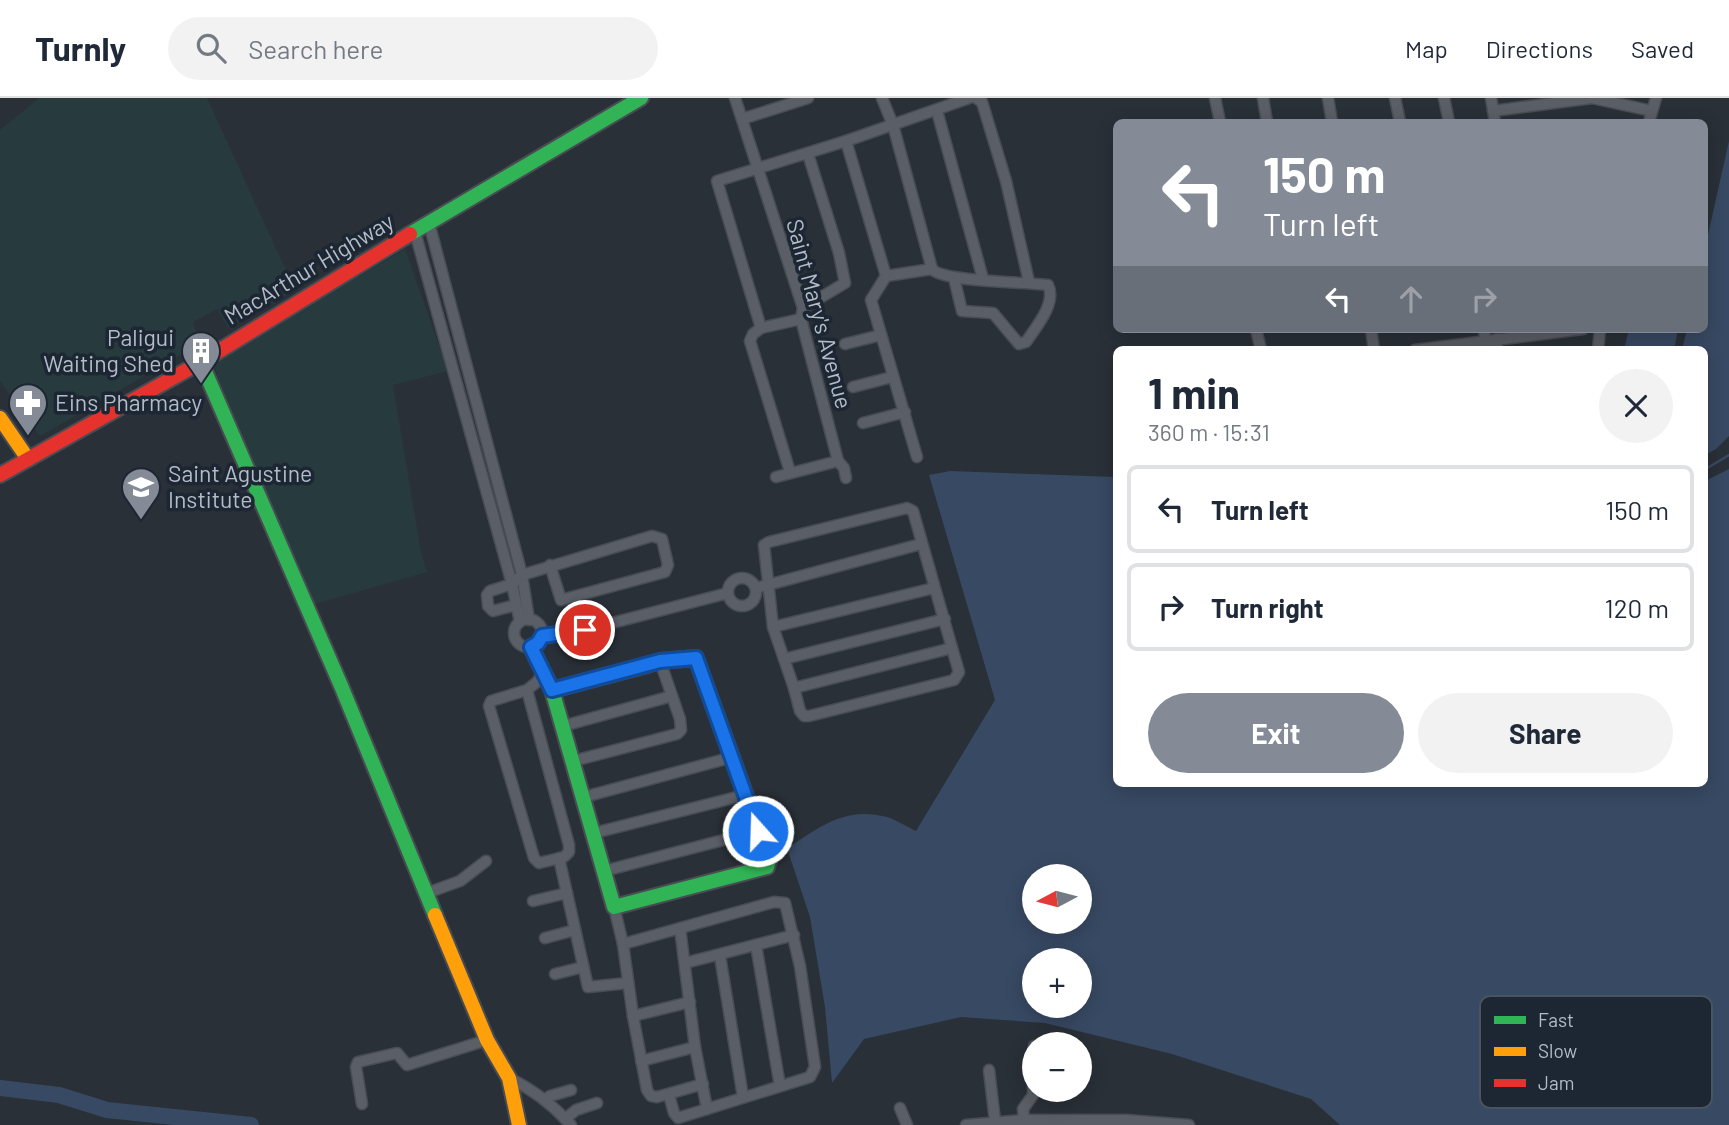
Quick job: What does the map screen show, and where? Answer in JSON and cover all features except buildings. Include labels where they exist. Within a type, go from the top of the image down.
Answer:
[{"type":"main road","name":"MacArthur Highway","points":[[0,475],[201,362],[319,288],[641,98]]},
{"type":"main road","points":[[201,362],[342,688],[487,1040],[509,1079],[519,1125]]},
{"type":"main road","points":[[0,418],[27,459]]},
{"type":"main road","points":[[531,647],[552,690],[614,907],[767,867],[769,860],[696,658],[660,661],[552,690]]},
{"type":"street","name":"Saint Mary's Avenue","points":[[735,98],[803,308],[801,319],[838,461],[845,468],[846,478]]},
{"type":"street","points":[[743,119],[808,98]]},
{"type":"street","points":[[882,98],[893,125],[932,269],[937,275],[1029,282],[1048,285],[1051,293],[1044,315],[1026,342],[1019,344],[993,313],[962,311],[954,278]]},
{"type":"street","points":[[761,328],[716,183],[718,180],[808,154],[969,98]]},
{"type":"street","points":[[976,98],[982,102],[1006,181],[1029,282]]},
{"type":"street","points":[[1215,98],[1219,119]]},
{"type":"street","points":[[1263,98],[1266,119]]},
{"type":"street","points":[[1328,98],[1332,119]]},
{"type":"street","points":[[1395,98],[1399,119]]},
{"type":"street","points":[[1444,98],[1448,119]]},
{"type":"street","points":[[1491,98],[1494,119]]},
{"type":"street","points":[[1493,111],[1592,98],[1652,111]]},
{"type":"street","points":[[1650,119],[1656,98]]},
{"type":"street","points":[[937,111],[983,279]]},
{"type":"street","points":[[846,141],[886,276],[871,300],[917,457]]},
{"type":"street","points":[[803,308],[845,284],[839,253],[808,154]]},
{"type":"street","points":[[415,232],[516,605],[524,621],[539,625],[542,636],[538,643],[531,647],[522,646],[515,640],[514,631],[524,621],[522,575],[429,223]]},
{"type":"street","points":[[422,256],[436,251]]},
{"type":"street","points":[[886,276],[932,269]]},
{"type":"street","points":[[435,302],[449,297]]},
{"type":"street","points":[[790,472],[750,341],[753,334],[761,328],[801,319]]},
{"type":"street","points":[[1484,333],[1485,341]]},
{"type":"street","points":[[1462,346],[1485,341],[1497,345],[1562,333]]},
{"type":"street","points":[[845,344],[881,335]]},
{"type":"street","points":[[853,387],[892,377]]},
{"type":"street","points":[[465,413],[478,410]]},
{"type":"street","points":[[863,423],[905,412]]},
{"type":"street","points":[[776,477],[838,461]]},
{"type":"street","points":[[907,508],[913,511],[921,544],[945,619],[958,677],[941,684],[804,716],[800,711],[774,627],[764,545],[907,508]]},
{"type":"street","points":[[516,605],[493,611],[488,606],[487,596],[490,591],[512,584],[522,575],[550,565],[656,536],[662,539],[668,565],[665,572],[561,600],[550,565]]},
{"type":"street","points":[[756,588],[921,544]]},
{"type":"street","points":[[737,579],[750,580],[756,588],[753,601],[745,606],[732,602],[728,593],[730,584],[737,579]]},
{"type":"street","points":[[774,627],[934,588]]},
{"type":"street","points":[[542,636],[585,630],[728,593]]},
{"type":"street","points":[[784,659],[945,619]]},
{"type":"street","points":[[794,688],[952,648]]},
{"type":"street","points":[[573,761],[677,734],[681,730],[681,719],[660,661]]},
{"type":"street","points":[[527,690],[569,845],[569,852],[559,858],[539,863],[534,859],[489,706],[491,701],[527,690],[538,681],[543,671]]},
{"type":"street","points":[[563,726],[673,696]]},
{"type":"street","points":[[584,797],[733,757]]},
{"type":"street","points":[[594,833],[745,795]]},
{"type":"street","points":[[604,871],[758,831]]},
{"type":"street","points":[[559,858],[588,987],[628,984]]},
{"type":"street","points":[[426,893],[460,881],[486,861]]},
{"type":"street","points":[[533,901],[567,893]]},
{"type":"street","points":[[623,944],[780,901],[786,905],[794,935],[816,1067],[810,1077],[678,1118],[669,1095]]},
{"type":"street","points":[[614,907],[623,944],[647,1090],[652,1096],[669,1095],[703,1084]]},
{"type":"street","points":[[680,928],[695,1047],[707,1109]]},
{"type":"street","points":[[545,938],[575,930]]},
{"type":"street","points":[[685,963],[794,935]]},
{"type":"street","points":[[756,945],[780,1086]]},
{"type":"street","points":[[720,956],[743,1097]]},
{"type":"street","points":[[555,974],[583,967]]},
{"type":"street","points":[[633,1016],[690,1002]]},
{"type":"street","points":[[362,1104],[356,1067],[358,1062],[397,1053],[407,1065],[487,1040]]},
{"type":"street","points":[[641,1061],[695,1047]]},
{"type":"street","points":[[989,1070],[995,1121]]},
{"type":"street","points":[[509,1079],[522,1084],[545,1100],[568,1122],[576,1110],[597,1103]]},
{"type":"street","points":[[545,1100],[571,1090]]},
{"type":"street","points":[[1017,1122],[1028,1102]]},
{"type":"street","points":[[900,1108],[906,1125]]},
{"type":"street","points":[[966,1125],[995,1121],[1126,1120],[1189,1125]]},
{"type":"green space","points":[[39,98],[207,98],[295,290],[228,328],[217,309],[193,322],[200,344],[40,436],[0,381],[0,130]]},
{"type":"green space","points":[[405,249],[448,371],[393,385],[421,552],[427,572],[311,605],[218,395],[223,392],[213,362]]},
{"type":"water","points":[[1729,141],[1729,436],[1708,453],[1708,346],[1683,346],[1686,333],[1708,333],[1708,235]]},
{"type":"water","points":[[1628,333],[1677,333],[1675,346],[1625,346]]},
{"type":"water","points":[[1729,469],[1729,1125],[1340,1125],[1311,1099],[1172,1054],[1092,1034],[1092,1032],[1045,1023],[961,1017],[864,1039],[832,1083],[825,1007],[810,917],[787,848],[834,820],[858,814],[887,817],[916,831],[995,700],[929,475],[950,471],[1113,477],[1113,787],[1708,787],[1708,480]]},
{"type":"waterway","points":[[1708,468],[1729,455]]},
{"type":"waterway","points":[[0,1088],[59,1095],[107,1110],[251,1125]]},
{"type":"traffic: fast","points":[[410,234],[641,98]]},
{"type":"traffic: fast","points":[[201,362],[342,688],[435,915]]},
{"type":"traffic: fast","points":[[531,647],[552,690],[614,907],[767,867],[769,860],[696,658],[660,661],[647,665]]},
{"type":"traffic: slow","points":[[0,418],[28,459]]},
{"type":"traffic: slow","points":[[552,690],[647,665]]},
{"type":"traffic: slow","points":[[435,915],[487,1040],[509,1078],[519,1125]]},
{"type":"traffic: jam","points":[[0,475],[201,362],[410,234]]},
{"type":"place","name":"Paligui Waiting Shed","points":[[201,385]]},
{"type":"place","name":"Eins Pharmacy","points":[[28,437]]},
{"type":"place","name":"Saint Agustine Institute","points":[[141,521]]},
{"type":"route","points":[[585,630],[542,636],[535,646],[531,647],[552,690],[660,661],[696,658],[758,831]]}]
